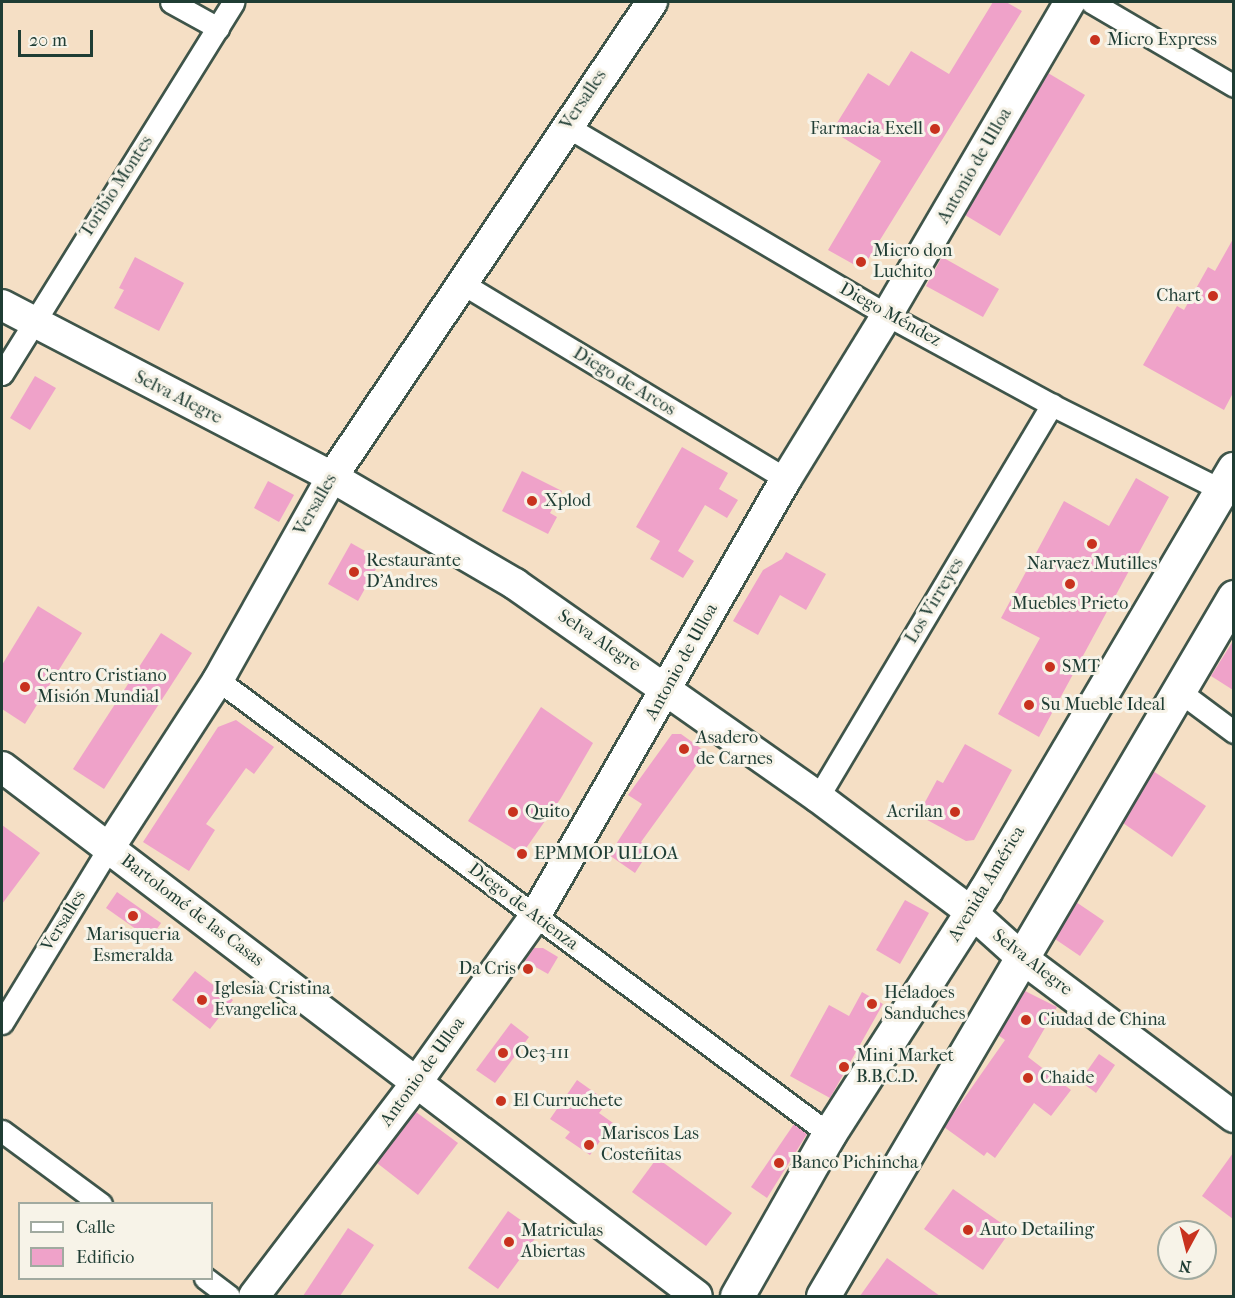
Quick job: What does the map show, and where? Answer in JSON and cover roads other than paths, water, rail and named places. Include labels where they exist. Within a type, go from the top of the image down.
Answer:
[{"type":"main road","name":"Avenida América","points":[[737,1296],[829,1134],[971,912],[1228,480]]},
{"type":"main road","points":[[823,1296],[1233,597]]},
{"type":"street","points":[[171,2],[218,28]]},
{"type":"street","name":"Toribio Montes","points":[[2,374],[32,321],[234,2]]},
{"type":"street","name":"Versalles","points":[[2,1023],[110,848],[218,680],[332,477],[463,284],[566,126],[652,2]]},
{"type":"street","name":"Antonio de Ulloa","points":[[254,1296],[416,1083],[535,916],[786,479],[887,315],[1071,2]]},
{"type":"street","points":[[1091,2],[1233,86]]},
{"type":"street","name":"Diego Méndez","points":[[566,126],[887,315],[1052,405],[1228,480]]},
{"type":"street","name":"Diego de Arcos","points":[[463,284],[786,479]]},
{"type":"street","name":"Selva Alegre","points":[[2,305],[332,477],[515,584],[668,688],[818,797],[971,912],[1022,958],[1233,1117]]},
{"type":"street","name":"Los Virreyes","points":[[818,797],[1052,405]]},
{"type":"street","name":"Diego de Atienza","points":[[218,680],[829,1134]]},
{"type":"street","points":[[1179,692],[1233,732]]},
{"type":"street","name":"Bartolomé de las Casas","points":[[2,767],[698,1296]]},
{"type":"street","points":[[2,1131],[100,1202]]},
{"type":"street","points":[[208,1280],[229,1296]]},
{"type":"place","name":"Micro Express","points":[[1095,40]]},
{"type":"place","name":"Farmacia Exell","points":[[935,129]]},
{"type":"place","name":"Micro don Luchito","points":[[861,262]]},
{"type":"place","name":"Chart","points":[[1213,296]]},
{"type":"place","name":"Xplod","points":[[532,501]]},
{"type":"place","name":"Narvaez Mutilles","points":[[1092,544]]},
{"type":"place","name":"Restaurante D'Andres","points":[[354,572]]},
{"type":"place","name":"Muebles Prieto","points":[[1070,584]]},
{"type":"place","name":"SMT","points":[[1050,667]]},
{"type":"place","name":"Centro Cristiano Misión Mundial","points":[[25,687]]},
{"type":"place","name":"Su Mueble Ideal","points":[[1029,705]]},
{"type":"place","name":"Asadero de Carnes","points":[[684,749]]},
{"type":"place","name":"Quito","points":[[513,812]]},
{"type":"place","name":"Acrilan","points":[[955,812]]},
{"type":"place","name":"EPMMOP ULLOA","points":[[522,854]]},
{"type":"place","name":"Marisqueria Esmeralda","points":[[133,916]]},
{"type":"place","name":"Da Cris","points":[[528,969]]},
{"type":"place","name":"Iglesia Cristina Evangelica","points":[[202,1000]]},
{"type":"place","name":"Heladoes Sanduches","points":[[872,1004]]},
{"type":"place","name":"Ciudad de China","points":[[1026,1020]]},
{"type":"place","name":"Oe3-111","points":[[503,1053]]},
{"type":"place","name":"Mini Market B.B.C.D.","points":[[844,1067]]},
{"type":"place","name":"Chaide","points":[[1028,1078]]},
{"type":"place","name":"El Curruchete","points":[[501,1101]]},
{"type":"place","name":"Mariscos Las Costeñitas","points":[[589,1145]]},
{"type":"place","name":"Banco Pichincha","points":[[779,1163]]},
{"type":"place","name":"Auto Detailing","points":[[968,1230]]},
{"type":"place","name":"Matriculas Abiertas","points":[[509,1242]]}]
